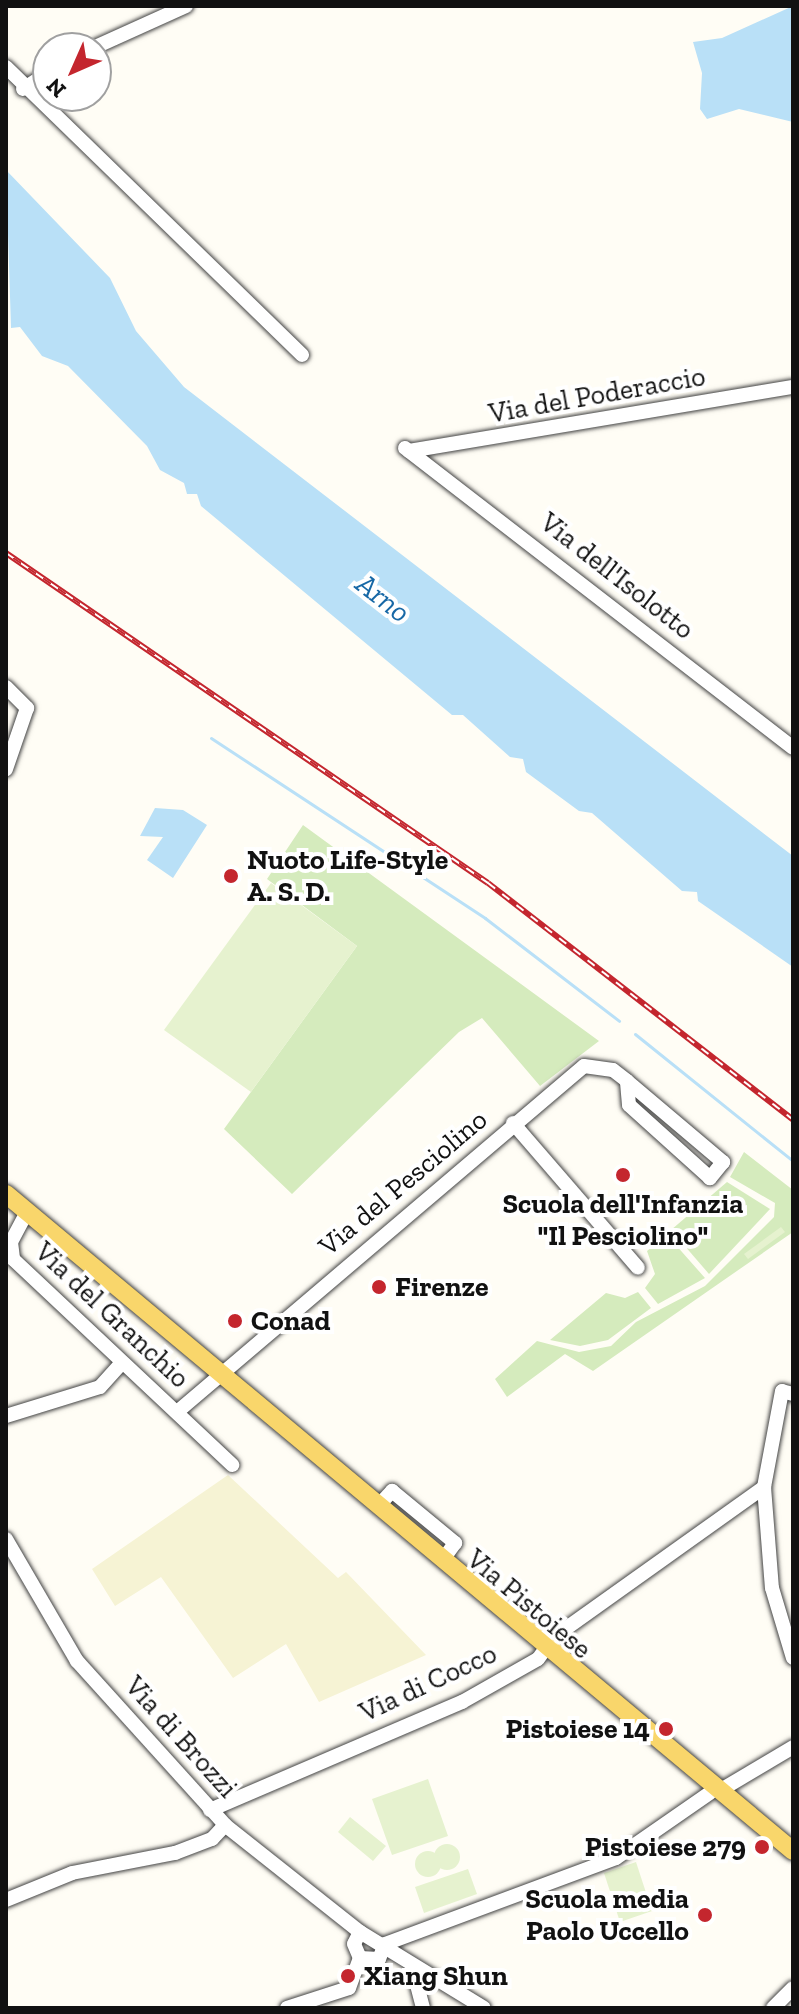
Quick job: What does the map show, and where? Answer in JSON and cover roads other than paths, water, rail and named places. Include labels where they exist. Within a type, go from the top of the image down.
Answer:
[{"type":"main road","name":"Via Pistoiese","points":[[6,1194],[445,1557],[547,1649]]},
{"type":"main road","name":"Via Pistoiese","points":[[227,1379],[238,1396],[716,1792],[793,1851]]},
{"type":"main road","name":"Via Pistoiese","points":[[716,1792],[793,1864]]},
{"type":"street","points":[[112,39],[186,6]]},
{"type":"street","points":[[6,67],[23,89],[302,355]]},
{"type":"street","points":[[23,89],[32,83]]},
{"type":"street","name":"Via del Poderaccio","points":[[407,450],[793,387]]},
{"type":"street","name":"Via dell'Isolotto","points":[[407,450],[793,748]]},
{"type":"street","points":[[6,687],[25,698],[6,769]]},
{"type":"street","name":"Via del Pesciolino","points":[[227,1379],[513,1123],[584,1066],[606,1067],[627,1081],[723,1162],[710,1178],[629,1105],[627,1081]]},
{"type":"street","points":[[513,1123],[638,1268]]},
{"type":"street","name":"Via del Granchio","points":[[27,1212],[8,1254],[121,1364],[232,1465]]},
{"type":"street","points":[[6,1416],[100,1387],[121,1364]]},
{"type":"street","name":"Via del Granchio","points":[[177,1412],[227,1379]]},
{"type":"street","points":[[793,1394],[782,1391],[764,1487],[772,1588],[793,1658]]},
{"type":"street","name":"Via di Cocco","points":[[210,1810],[462,1702],[547,1649],[764,1487]]},
{"type":"street","name":"Via di Brozzi","points":[[6,1539],[77,1661],[225,1825],[360,1932],[385,1944],[412,1966],[484,2008]]},
{"type":"street","points":[[360,1958],[379,1959],[385,1944],[616,1858],[716,1792],[793,1747]]},
{"type":"street","points":[[6,1900],[72,1873],[205,1842],[225,1825]]},
{"type":"street","points":[[287,2008],[346,1990],[360,1958],[354,1944],[360,1932]]},
{"type":"street","points":[[412,1966],[423,2008]]},
{"type":"street","points":[[780,2008],[793,1988]]},
{"type":"street","points":[[780,2008],[793,1995]]},
{"type":"water","points":[[793,6],[793,122],[739,109],[707,119],[700,109],[702,73],[693,42],[722,38]]},
{"type":"water","name":"Arno","points":[[6,170],[110,278],[136,331],[184,387],[793,856],[793,967],[698,901],[697,892],[682,891],[592,813],[579,811],[526,772],[523,759],[510,757],[463,715],[452,715],[201,506],[197,494],[187,494],[184,483],[160,470],[147,446],[68,366],[42,356],[20,327],[11,328]]},
{"type":"water","points":[[155,808],[183,810],[207,825],[173,878],[147,860],[163,837],[140,836]]},
{"type":"waterway","points":[[211,738],[485,918],[619,1021]]},
{"type":"waterway","points":[[635,1034],[793,1161]]},
{"type":"railway","points":[[6,553],[488,883],[793,1120]]},
{"type":"place","name":"Nuoto Life-Style A. S. D.","points":[[231,876]]},
{"type":"place","name":"Scuola dell'Infanzia \"Il Pesciolino\"","points":[[623,1175]]},
{"type":"place","name":"Firenze","points":[[379,1287]]},
{"type":"place","name":"Conad","points":[[235,1321]]},
{"type":"place","name":"Pistoiese 14","points":[[666,1729]]},
{"type":"place","name":"Pistoiese 279","points":[[762,1847]]},
{"type":"place","name":"Scuola media Paolo Uccello","points":[[705,1915]]},
{"type":"place","name":"Xiang Shun","points":[[348,1976]]}]
